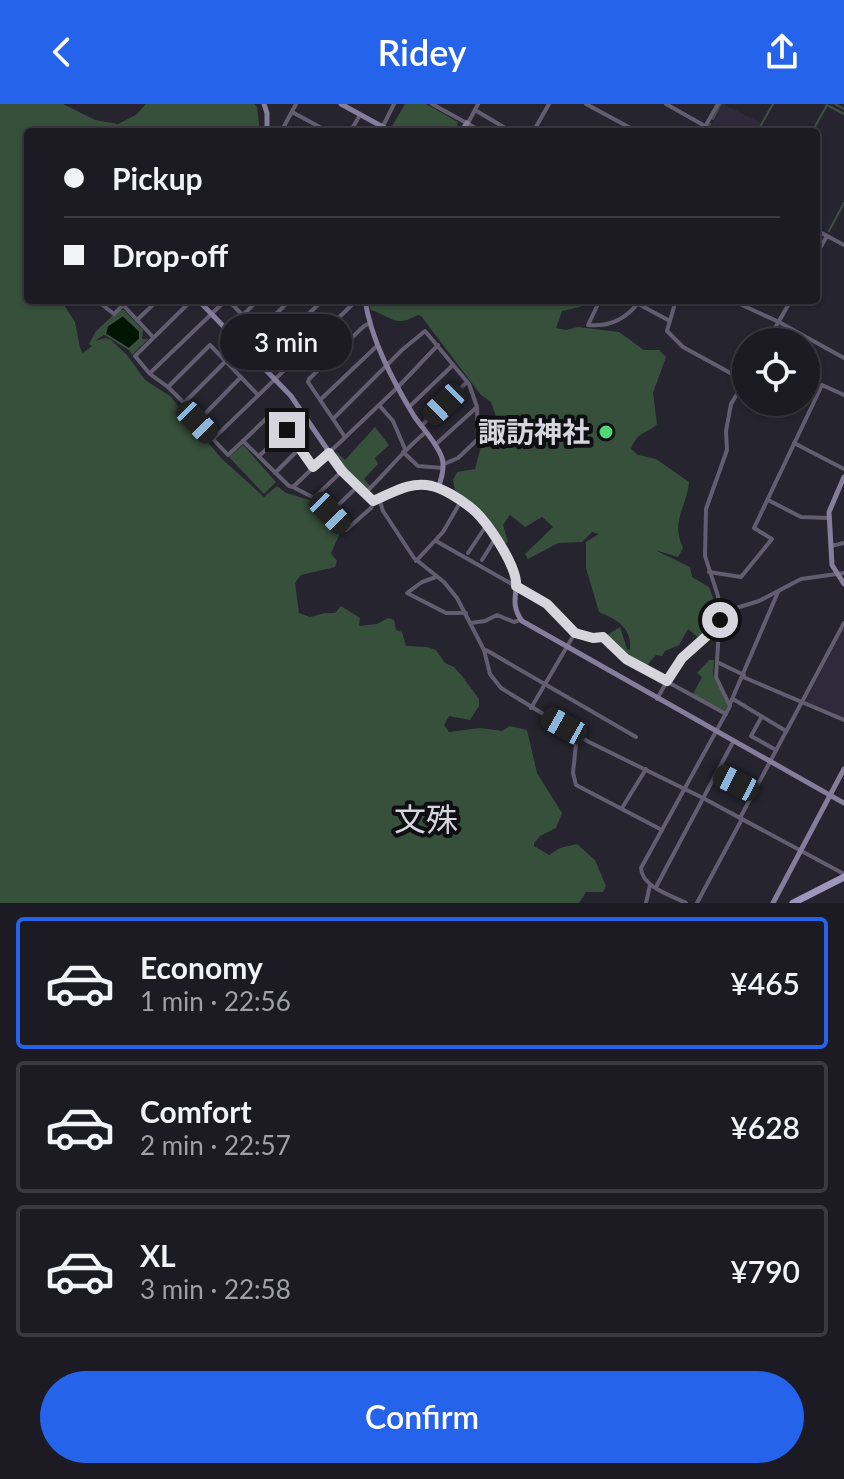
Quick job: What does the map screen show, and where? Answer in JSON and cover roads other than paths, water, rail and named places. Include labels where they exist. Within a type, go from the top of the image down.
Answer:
[{"type":"main road","points":[[793,903],[844,875]]},
{"type":"street","points":[[264,104],[267,128]]},
{"type":"street","points":[[283,128],[296,104]]},
{"type":"street","points":[[341,104],[386,128]]},
{"type":"street","points":[[383,126],[394,104]]},
{"type":"street","points":[[432,104],[476,128]]},
{"type":"street","points":[[464,128],[478,104]]},
{"type":"street","points":[[535,128],[549,104]]},
{"type":"street","points":[[586,104],[630,128]]},
{"type":"street","points":[[666,104],[705,126],[718,104]]},
{"type":"street","points":[[475,110],[505,128]]},
{"type":"street","points":[[292,112],[322,128]]},
{"type":"street","points":[[352,128],[360,115]]},
{"type":"street","points":[[617,128],[620,123]]},
{"type":"street","points":[[820,232],[844,245]]},
{"type":"street","points":[[820,248],[827,236]]},
{"type":"street","points":[[101,304],[114,314],[123,305],[153,337]]},
{"type":"street","points":[[137,320],[154,304]]},
{"type":"street","points":[[188,304],[135,356],[150,374],[184,403],[228,455],[274,411],[313,467]]},
{"type":"street","points":[[202,304],[291,396],[342,471],[364,494],[377,500],[416,561],[453,593],[484,650],[490,674],[501,688],[577,734],[844,875]]},
{"type":"street","points":[[150,374],[223,304]]},
{"type":"street","points":[[231,304],[290,364]]},
{"type":"street","points":[[243,315],[254,304]]},
{"type":"street","points":[[259,331],[286,304]]},
{"type":"street","points":[[274,347],[319,304]]},
{"type":"street","points":[[213,439],[353,304]]},
{"type":"street","points":[[366,304],[368,324],[378,345],[409,407],[435,445],[443,466],[438,489]]},
{"type":"street","points":[[598,304],[588,325],[612,324],[631,313],[637,304]]},
{"type":"street","points":[[640,304],[668,320]]},
{"type":"street","points":[[674,304],[667,331],[683,347],[732,373]]},
{"type":"street","points":[[740,304],[844,358]]},
{"type":"street","points":[[775,328],[789,304]]},
{"type":"street","points":[[345,437],[308,382],[368,324]]},
{"type":"street","points":[[333,419],[422,331],[427,332],[467,382],[477,407],[478,439],[458,458],[443,466],[418,466],[404,450],[393,421],[379,405]]},
{"type":"street","points":[[168,387],[210,345],[258,395]]},
{"type":"street","points":[[320,400],[378,345]]},
{"type":"street","points":[[293,487],[438,345]]},
{"type":"street","points":[[184,403],[226,361]]},
{"type":"street","points":[[409,407],[453,365]]},
{"type":"street","points":[[197,422],[241,377]]},
{"type":"street","points":[[364,494],[387,473],[389,466],[467,382]]},
{"type":"street","points":[[709,572],[741,577],[764,551],[772,539],[754,528],[822,385],[844,395]]},
{"type":"street","points":[[732,402],[726,431],[727,450],[706,509],[705,556],[720,613],[716,677],[732,702],[787,731]]},
{"type":"street","points":[[435,445],[477,407]]},
{"type":"street","points":[[259,456],[287,430]]},
{"type":"street","points":[[243,441],[275,473],[314,498],[346,530],[377,500],[408,485],[438,489],[461,501],[478,514],[514,568],[514,604],[520,620],[844,803]]},
{"type":"street","points":[[794,443],[844,469]]},
{"type":"street","points":[[275,473],[300,449]]},
{"type":"street","points":[[314,498],[342,471]]},
{"type":"street","points":[[844,477],[831,503],[829,518],[832,565],[844,584]]},
{"type":"street","points":[[330,513],[357,487]]},
{"type":"street","points":[[768,500],[801,517],[829,518]]},
{"type":"street","points":[[416,561],[436,541],[461,501]]},
{"type":"street","points":[[468,553],[486,526]]},
{"type":"street","points":[[482,560],[495,539]]},
{"type":"street","points":[[436,541],[547,604],[575,633],[593,638],[603,637],[626,659],[726,714]]},
{"type":"street","points":[[831,546],[844,543]]},
{"type":"street","points":[[720,613],[759,601],[801,579],[844,573]]},
{"type":"street","points":[[437,576],[407,593],[446,613],[466,613]]},
{"type":"street","points":[[686,903],[653,886],[641,874],[641,868],[732,702],[779,590]]},
{"type":"street","points":[[471,623],[497,615],[514,622],[520,620]]},
{"type":"street","points":[[697,903],[844,623]]},
{"type":"street","points":[[657,699],[682,658],[719,625]]},
{"type":"street","points":[[531,708],[575,633]]},
{"type":"street","points":[[484,650],[636,737]]},
{"type":"street","points":[[717,662],[802,704],[844,720]]},
{"type":"street","points":[[761,718],[751,736],[776,750]]},
{"type":"street","points":[[577,734],[573,773],[576,785],[662,830]]},
{"type":"street","points":[[646,903],[733,742]]},
{"type":"street","points":[[622,808],[646,769]]},
{"type":"street","points":[[773,903],[844,769]]},
{"type":"street","points":[[717,773],[754,792]]},
{"type":"waterway","points":[[713,119],[721,104]]},
{"type":"waterway","points":[[759,128],[773,104]]},
{"type":"waterway","points":[[835,104],[844,109]]},
{"type":"waterway","points":[[814,128],[827,105]]},
{"type":"waterway","points":[[829,106],[844,114]]},
{"type":"waterway","points":[[708,128],[710,124]]},
{"type":"waterway","points":[[829,231],[844,203]]},
{"type":"place","name":"諏訪神社","points":[[606,432]]},
{"type":"district","name":"文殊","points":[[426,820]]}]
